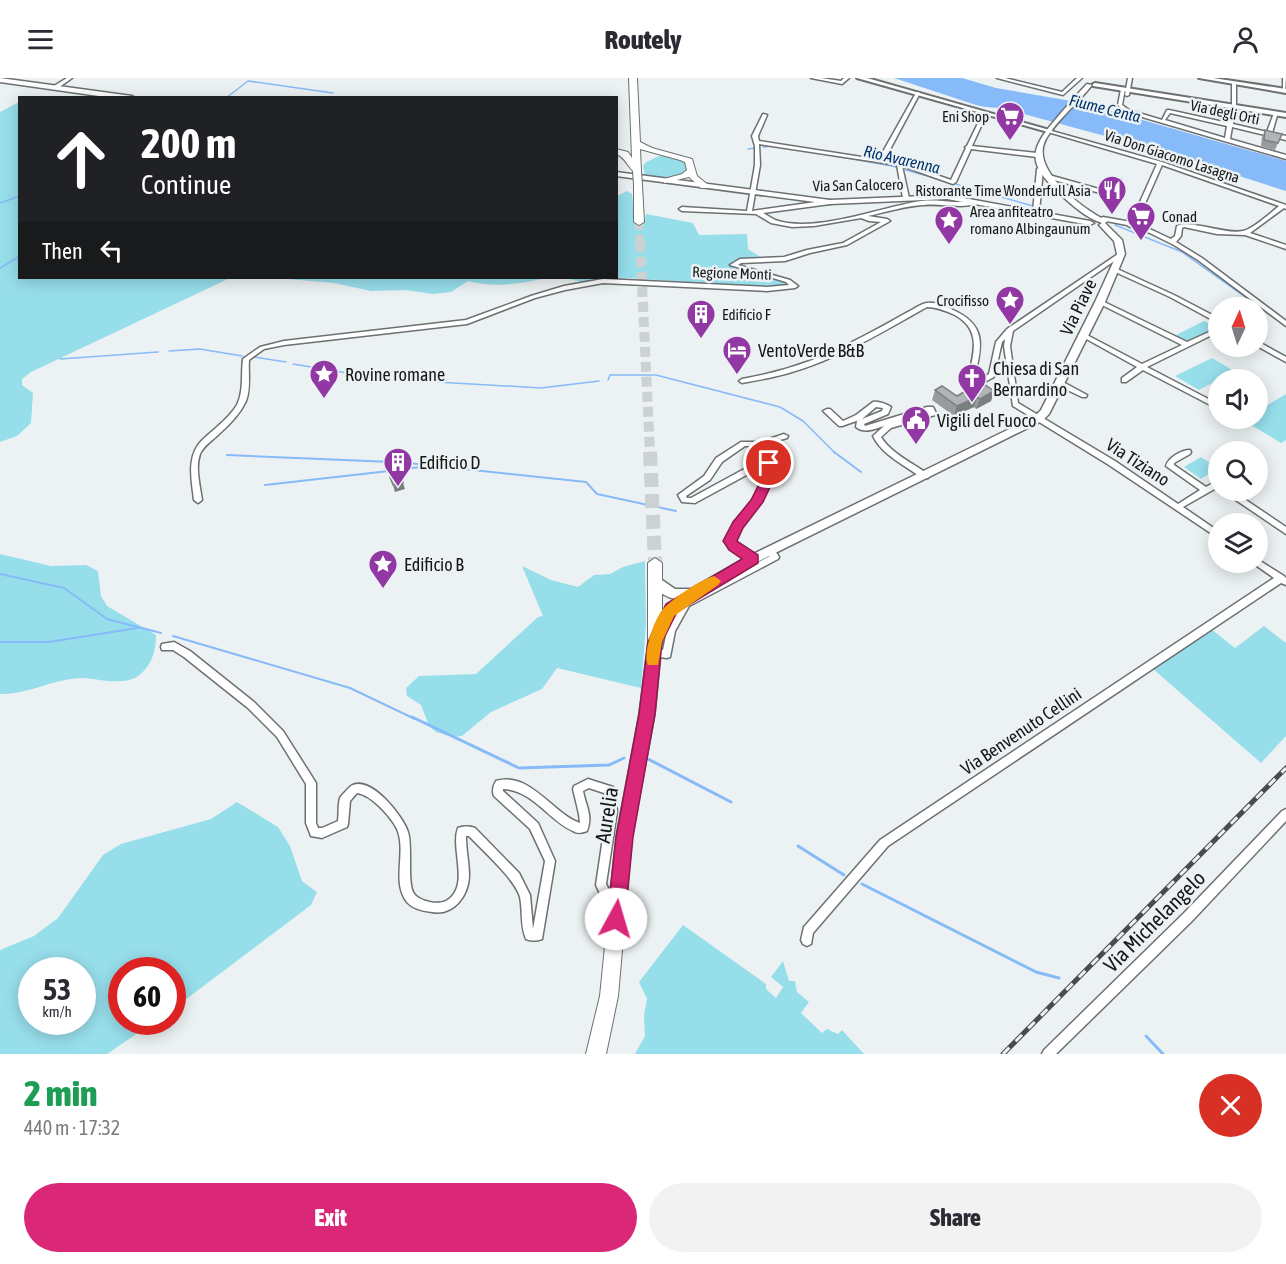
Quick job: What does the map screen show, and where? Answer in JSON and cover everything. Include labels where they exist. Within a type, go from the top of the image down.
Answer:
[{"type":"main road","points":[[633,78],[639,222]]},
{"type":"main road","points":[[0,80],[118,96]]},
{"type":"main road","points":[[1087,81],[1080,96],[1037,147],[1037,155],[1040,168],[1118,240],[1120,254]]},
{"type":"main road","points":[[618,148],[636,139]]},
{"type":"main road","points":[[636,139],[651,152],[689,161],[688,177]]},
{"type":"main road","points":[[618,150],[625,154],[637,171]]},
{"type":"main road","points":[[637,171],[646,159],[670,155]]},
{"type":"main road","points":[[618,174],[667,181],[688,177],[704,186]]},
{"type":"main road","name":"Via San Calocero","points":[[704,186],[830,202],[947,197],[1098,221]]},
{"type":"main road","name":"Via Piave","points":[[1038,419],[1045,412],[1100,302],[1120,254]]},
{"type":"main road","points":[[655,648],[671,608],[697,591],[753,559],[1038,419]]},
{"type":"main road","name":"Aurelia","points":[[596,1054],[609,996],[624,837],[647,714],[655,648],[656,563]]},
{"type":"main road","points":[[656,581],[673,594],[697,591]]},
{"type":"street","points":[[56,87],[70,78]]},
{"type":"street","points":[[813,78],[842,83],[848,78]]},
{"type":"street","points":[[860,78],[1052,129]]},
{"type":"street","points":[[999,78],[1060,94],[1087,81],[1126,90],[1286,115]]},
{"type":"street","points":[[1130,78],[1120,105],[1125,109],[1140,116],[1286,157]]},
{"type":"street","points":[[1202,78],[1286,91],[1286,78]]},
{"type":"street","points":[[1228,140],[1234,106],[1234,83]]},
{"type":"street","points":[[885,162],[883,157],[918,93]]},
{"type":"street","points":[[1125,109],[1228,140]]},
{"type":"street","name":"Via degli Orti","points":[[1164,119],[1169,111],[1286,138]]},
{"type":"street","points":[[757,142],[885,162],[953,182],[985,113]]},
{"type":"street","points":[[1269,134],[1276,113]]},
{"type":"street","points":[[749,213],[759,165],[756,136],[765,115]]},
{"type":"street","name":"Via Don Giacomo Lasagna","points":[[1052,129],[1160,163],[1284,207]]},
{"type":"street","points":[[968,147],[1037,155]]},
{"type":"street","points":[[1132,226],[1160,163]]},
{"type":"street","points":[[900,168],[906,198]]},
{"type":"street","points":[[1036,212],[1040,168]]},
{"type":"street","points":[[1049,177],[1107,193],[1118,180]]},
{"type":"street","points":[[758,213],[779,223],[814,223],[934,201],[978,202]]},
{"type":"street","points":[[682,209],[758,213],[830,202]]},
{"type":"street","points":[[1246,233],[1284,207]]},
{"type":"street","name":"Regione Monti","points":[[198,500],[193,473],[199,446],[219,430],[238,409],[246,385],[244,378],[246,359],[252,353],[284,343],[467,322],[558,290],[603,281],[790,288],[795,286],[788,281],[733,265],[740,261],[785,259],[845,243],[886,221],[862,216]]},
{"type":"street","points":[[1098,221],[1132,226],[1172,242],[1194,255],[1286,324]]},
{"type":"street","points":[[1172,242],[1183,225],[1217,232],[1246,233],[1286,247]]},
{"type":"street","points":[[742,381],[776,377],[791,368],[815,364],[926,305],[935,304],[945,307],[972,325],[977,334],[977,357],[972,374],[976,380],[981,382],[992,375],[999,342],[1010,330],[1120,254]]},
{"type":"street","points":[[1115,270],[1208,316]]},
{"type":"street","points":[[1100,302],[1187,345]]},
{"type":"street","name":"Via Tiziano","points":[[1010,330],[1007,346],[1015,404],[1024,412],[1112,463],[1208,528]]},
{"type":"street","points":[[1083,334],[1208,402]]},
{"type":"street","points":[[1124,380],[1143,366],[1208,335]]},
{"type":"street","points":[[1268,349],[1286,360]]},
{"type":"street","points":[[1059,384],[1084,395]]},
{"type":"street","points":[[827,411],[842,424],[859,417],[875,404],[887,407],[885,412],[860,423],[860,427],[866,429],[930,409],[932,413],[888,426],[877,436],[878,441],[886,449],[925,476]]},
{"type":"street","points":[[753,559],[733,547],[730,541],[738,525],[757,502],[772,470],[771,465],[760,464],[692,501],[685,500],[682,495],[707,478],[719,460],[744,444],[760,444],[784,436]]},
{"type":"street","points":[[1178,507],[1206,490],[1170,466],[1170,462],[1187,452]]},
{"type":"street","points":[[1242,501],[1259,513]]},
{"type":"street","points":[[1268,520],[1286,531]]},
{"type":"street","points":[[655,648],[667,654],[671,632],[686,604],[775,556],[770,551]]},
{"type":"street","points":[[1268,570],[1283,580]]},
{"type":"street","name":"Via Benvenuto Cellini","points":[[807,939],[808,932],[884,843],[1283,580]]},
{"type":"street","points":[[165,647],[174,646],[187,654],[251,705],[280,734],[311,783],[311,823],[315,833],[322,833],[343,824],[345,799],[354,789],[365,790],[387,806],[403,830],[407,890],[410,900],[416,904],[441,908],[452,904],[463,888],[459,840],[462,831],[471,831],[515,877],[525,895],[528,930],[530,935],[538,935],[550,861],[534,826],[498,793],[499,784],[526,790],[576,828],[583,828],[586,823],[578,800],[578,789],[588,783],[609,790],[612,811],[601,885],[606,894],[618,897]]},
{"type":"street","name":"Via Michelangelo","points":[[1048,1054],[1185,919],[1286,814]]},
{"type":"shaded area","points":[[894,78],[962,78],[996,88],[1083,103],[1286,161],[1286,191],[1164,152],[1020,113],[1019,110],[976,105]]},
{"type":"shaded area","points":[[18,103],[18,279],[228,279],[31,372],[22,379],[22,385],[33,393],[31,423],[17,436],[0,442],[0,112]]},
{"type":"shaded area","points":[[659,156],[677,157],[689,164],[687,172],[668,179],[645,176],[643,166],[646,162]]},
{"type":"shaded area","points":[[627,191],[632,194],[635,223],[644,223],[646,214],[693,223],[699,235],[747,234],[748,249],[762,258],[733,261],[731,266],[784,281],[789,286],[618,279],[618,196]]},
{"type":"shaded area","points":[[288,279],[541,279],[507,284],[468,281],[451,292],[433,294],[406,290],[371,291],[334,283]]},
{"type":"shaded area","points":[[569,279],[616,279],[583,282]]},
{"type":"shaded area","points":[[1204,321],[1208,323],[1208,333],[1188,343],[1174,336]]},
{"type":"shaded area","points":[[1212,358],[1231,369],[1208,369],[1208,385],[1199,390],[1175,376]]},
{"type":"shaded area","points":[[1286,394],[1286,440],[1281,443],[1258,429],[1268,429],[1268,405]]},
{"type":"shaded area","points":[[1201,457],[1208,462],[1208,474],[1201,479],[1184,467]]},
{"type":"shaded area","points":[[0,554],[51,566],[86,565],[98,571],[101,596],[107,606],[156,635],[150,663],[138,676],[126,681],[73,679],[21,692],[0,694]]},
{"type":"shaded area","points":[[645,561],[646,625],[641,688],[557,668],[542,689],[491,712],[462,736],[453,737],[436,732],[429,726],[421,705],[407,696],[406,688],[419,676],[476,674],[538,617],[543,616],[522,566],[551,580],[578,587],[594,575],[610,574],[623,567]]},
{"type":"shaded area","points":[[1264,626],[1286,643],[1286,736],[1261,763],[1153,669],[1211,629],[1235,648]]},
{"type":"shaded area","points":[[237,802],[278,827],[290,846],[302,881],[317,892],[311,905],[186,999],[186,957],[108,957],[108,1035],[135,1035],[107,1054],[0,1054],[0,950],[34,936],[58,918],[103,855],[121,844],[211,819]]},
{"type":"shaded area","points":[[683,925],[766,984],[766,989],[776,998],[783,987],[771,977],[783,961],[789,981],[795,981],[797,992],[809,1002],[801,1013],[822,1033],[827,1029],[838,1034],[842,1030],[864,1054],[635,1054],[645,1036],[644,1015],[647,999],[639,982]]},
{"type":"building","points":[[1265,130],[1282,134],[1278,143],[1264,140]]},
{"type":"building","points":[[981,382],[994,391],[980,399],[977,397],[957,406],[935,390],[942,386],[957,396]]},
{"type":"building","points":[[400,475],[403,483],[393,485],[390,477]]},
{"type":"waterway","name":"Rio Avarenna","points":[[229,96],[248,81],[333,93]]},
{"type":"waterway","name":"Rio Avarenna","points":[[763,147],[772,146]]},
{"type":"waterway","name":"Rio Avarenna","points":[[748,149],[756,148]]},
{"type":"waterway","name":"Rio Avarenna","points":[[813,152],[892,166],[1033,206]]},
{"type":"waterway","points":[[0,203],[18,197]]},
{"type":"waterway","name":"Rio Avarenna","points":[[1115,225],[1182,252],[1286,326]]},
{"type":"waterway","points":[[0,268],[18,257]]},
{"type":"waterway","points":[[169,351],[200,349],[242,356]]},
{"type":"waterway","points":[[60,359],[158,352]]},
{"type":"waterway","points":[[254,357],[286,362]]},
{"type":"waterway","points":[[293,364],[384,379],[541,388],[599,381]]},
{"type":"waterway","points":[[608,380],[610,375],[656,375],[780,407],[803,421],[834,452]]},
{"type":"waterway","points":[[834,452],[861,472]]},
{"type":"waterway","points":[[227,455],[392,462]]},
{"type":"waterway","points":[[408,463],[586,482],[597,494],[676,511]]},
{"type":"waterway","points":[[411,468],[433,466]]},
{"type":"waterway","points":[[265,485],[398,470]]},
{"type":"waterway","points":[[0,574],[64,588],[107,619],[161,633]]},
{"type":"waterway","points":[[0,642],[49,642],[137,628]]},
{"type":"waterway","points":[[173,636],[350,688],[415,719]]},
{"type":"waterway","points":[[412,717],[519,768],[609,765],[624,758]]},
{"type":"waterway","points":[[648,759],[731,802]]},
{"type":"waterway","points":[[798,846],[844,875]]},
{"type":"waterway","points":[[862,884],[1036,972],[1059,978]]},
{"type":"waterway","points":[[1146,1036],[1163,1054]]},
{"type":"tunnel","points":[[639,222],[640,244]]},
{"type":"tunnel","points":[[640,242],[650,453]]},
{"type":"tunnel","points":[[650,452],[655,563]]},
{"type":"railway","points":[[1003,1054],[1286,768]]},
{"type":"slow traffic","points":[[653,661],[655,642],[671,608],[714,581]]},
{"type":"place","name":"Eni Shop","points":[[1010,142]]},
{"type":"place","name":"Ristorante Time Wonderfull Asia","points":[[1112,216]]},
{"type":"place","name":"Conad","points":[[1141,242]]},
{"type":"place","name":"Area anfiteatro romano Albingaunum","points":[[949,246]]},
{"type":"place","name":"Crocifisso","points":[[1010,326]]},
{"type":"place","name":"Edificio F","points":[[701,340]]},
{"type":"place","name":"VentoVerde B&B","points":[[737,376]]},
{"type":"place","name":"Rovine romane","points":[[324,400]]},
{"type":"place","name":"Chiesa di San Bernardino","points":[[972,404]]},
{"type":"place","name":"Vigili del Fuoco","points":[[916,446]]},
{"type":"place","name":"Edificio D","points":[[398,488]]},
{"type":"place","name":"Edificio B","points":[[383,590]]},
{"type":"route","points":[[616,919],[624,837],[647,714],[655,642],[671,608],[753,559],[733,547],[730,541],[738,525],[757,502],[772,470],[769,463]]},
{"type":"water label","name":"Fiume Centa","points":[[1105,108]]}]
